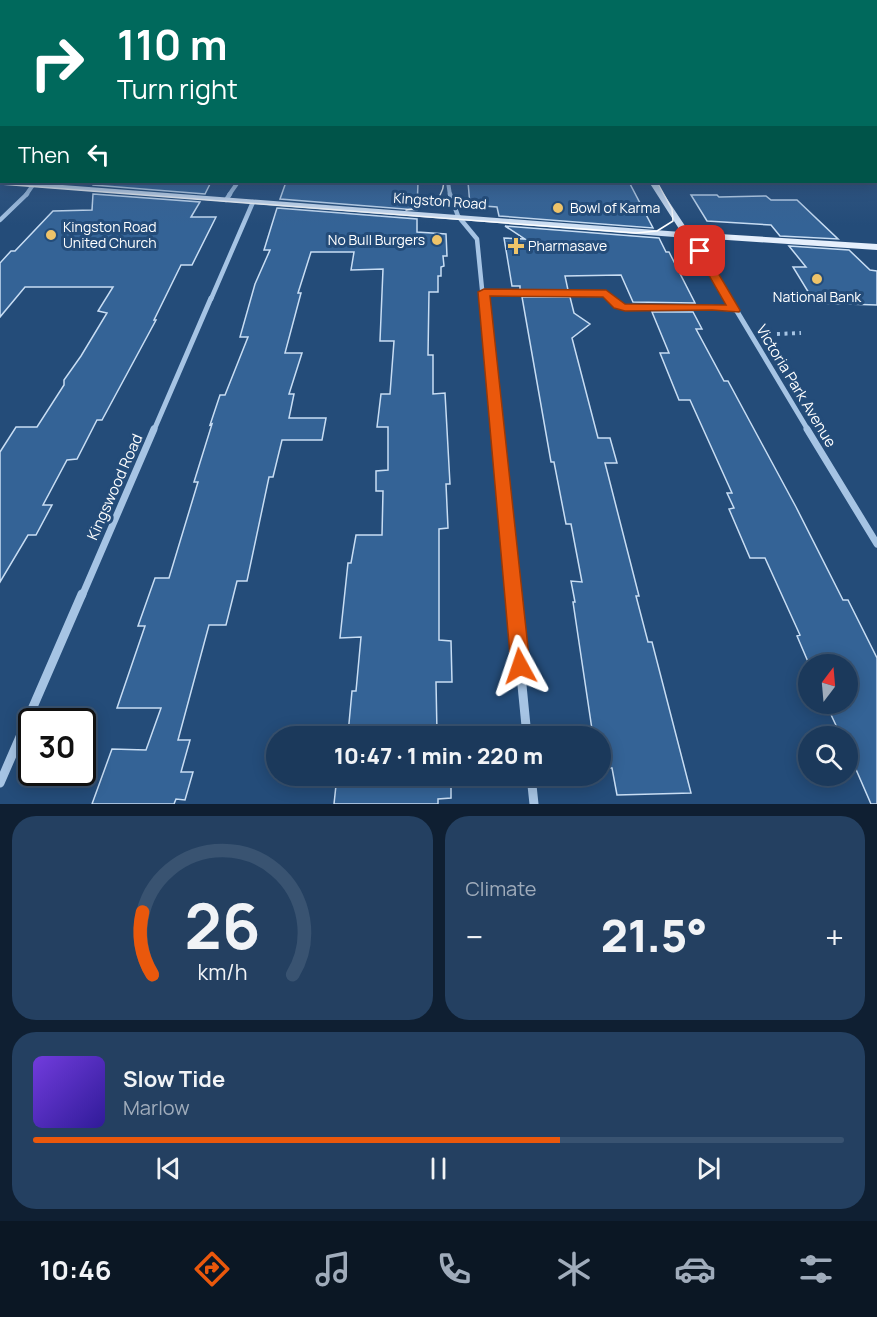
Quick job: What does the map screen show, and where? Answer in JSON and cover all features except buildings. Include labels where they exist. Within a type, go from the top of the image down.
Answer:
[{"type":"main road","name":"Kingston Road","points":[[35,183],[459,218],[877,247]]},
{"type":"main road","name":"Victoria Park Avenue","points":[[654,183],[687,235]]},
{"type":"street","points":[[0,220],[35,183]]},
{"type":"street","points":[[226,200],[237,183]]},
{"type":"street","points":[[448,183],[459,218],[474,232],[477,239],[526,726]]},
{"type":"street","name":"Kingswood Road","points":[[0,783],[254,202]]},
{"type":"street","name":"Victoria Park Avenue","points":[[687,235],[701,252],[877,544]]},
{"type":"street","points":[[532,786],[534,804]]},
{"type":"lane","points":[[484,292],[606,294],[618,306],[625,308],[712,307],[735,310]]},
{"type":"path","points":[[777,334],[801,333]]},
{"type":"tram line","points":[[406,210],[431,204],[440,195],[444,183]]},
{"type":"tram line","points":[[0,184],[636,233],[657,231],[673,221],[672,209],[658,183]]},
{"type":"place","name":"Bowl of Karma","points":[[558,208]]},
{"type":"place","name":"Kingston Road United Church","points":[[51,235]]},
{"type":"place","name":"No Bull Burgers","points":[[437,240]]},
{"type":"place","name":"Pharmasave","points":[[516,246]]},
{"type":"place","name":"National Bank","points":[[817,279]]},
{"type":"route","points":[[520,666],[484,292],[609,294],[618,306],[625,308],[712,307],[735,310],[700,251]]}]
